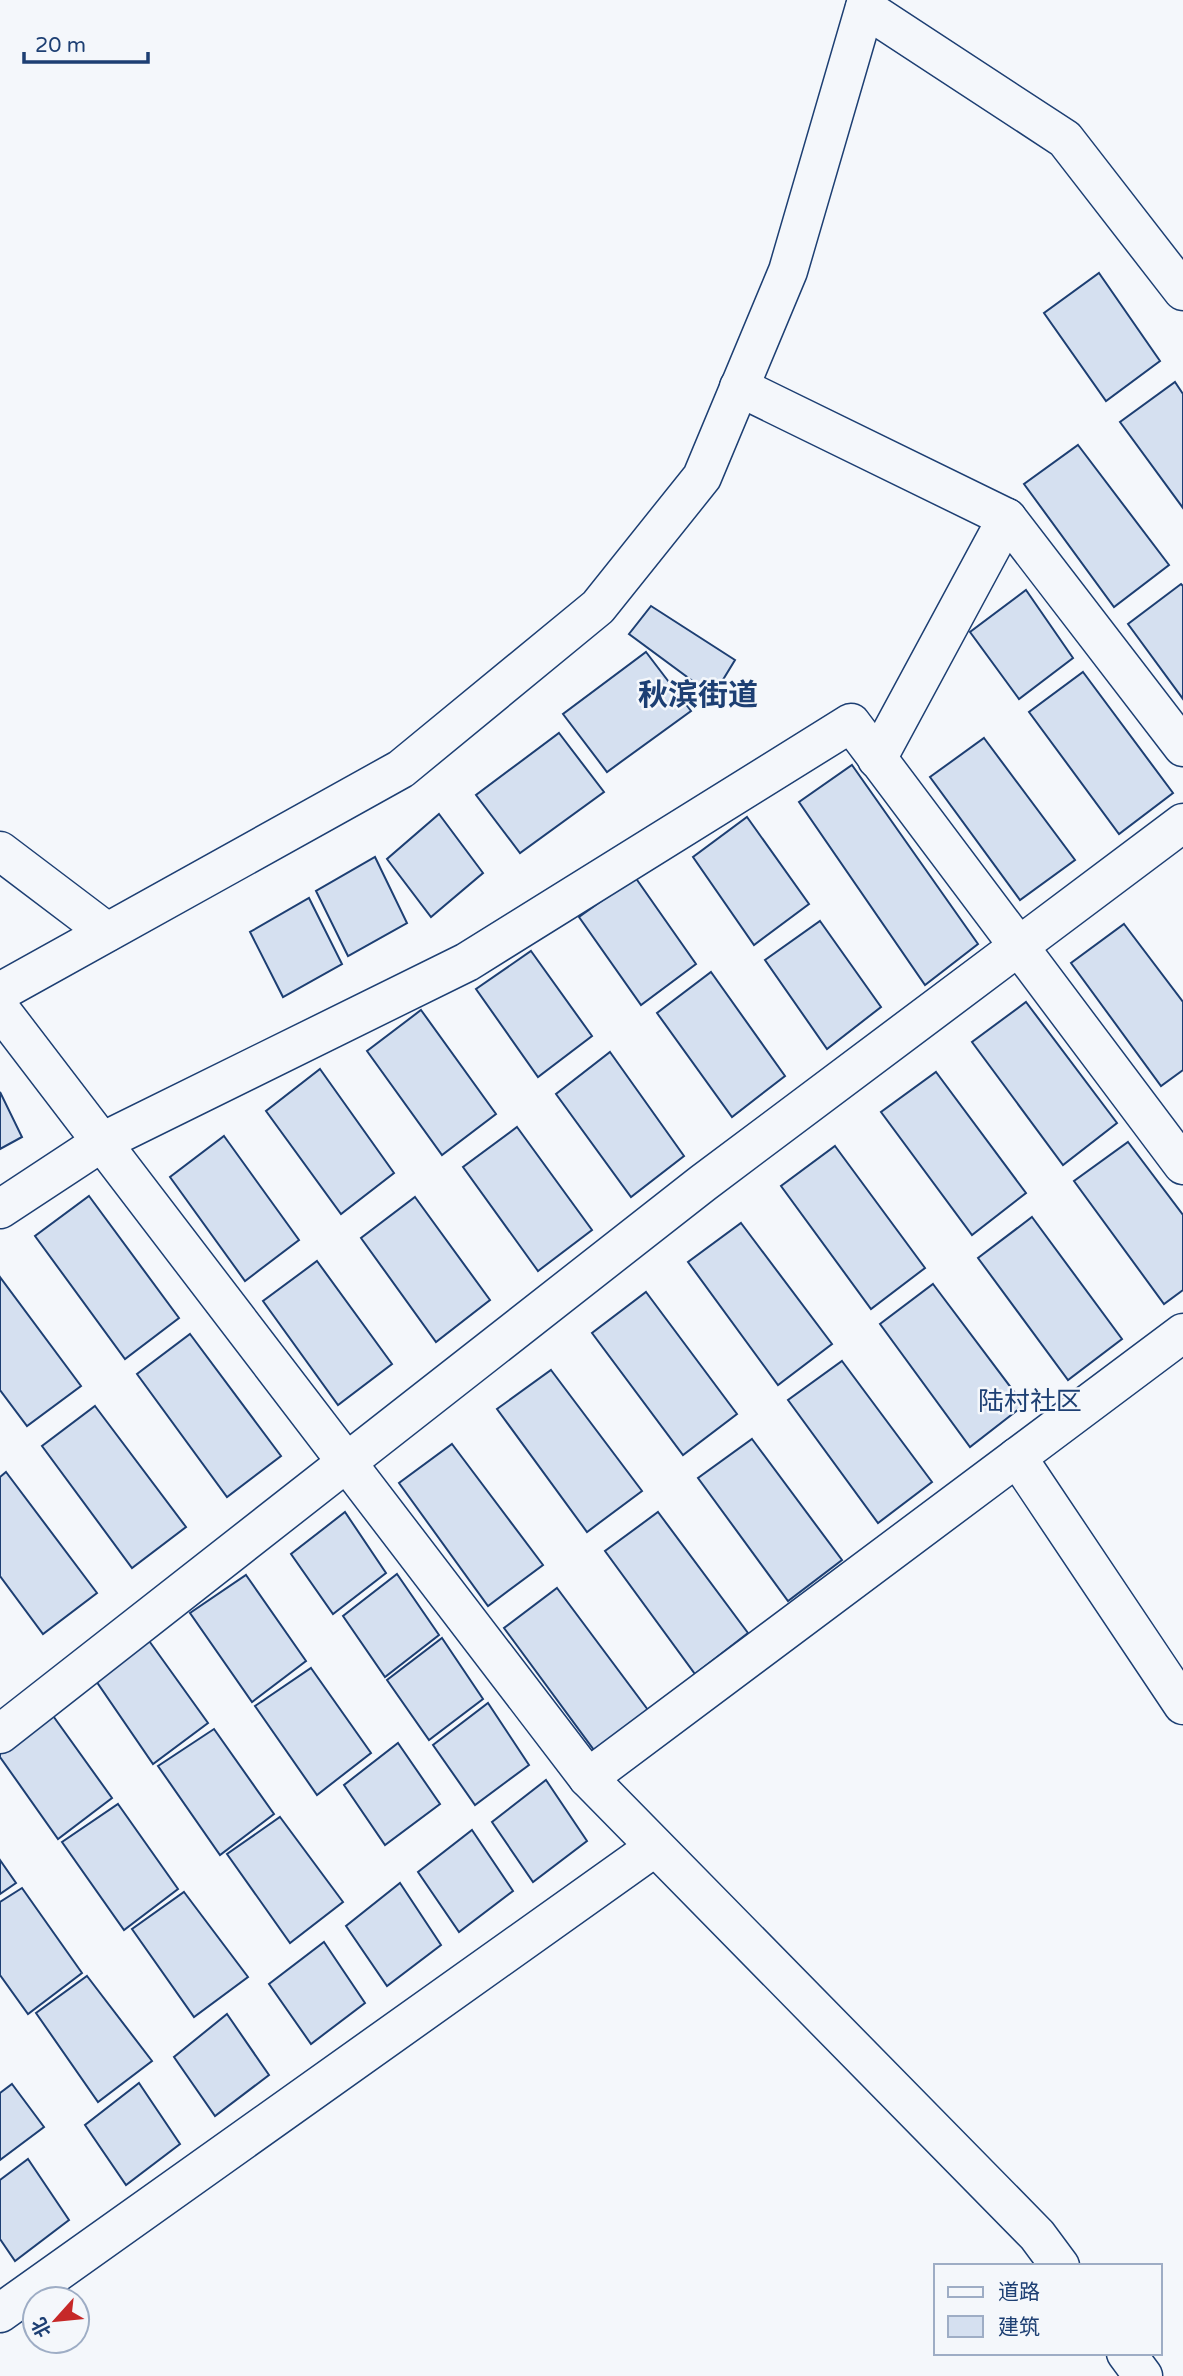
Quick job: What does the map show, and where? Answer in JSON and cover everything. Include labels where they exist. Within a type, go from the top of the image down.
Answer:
[{"type":"street","points":[[0,992],[401,769],[598,607],[702,477],[788,271],[866,4],[1065,139],[1183,291]]},
{"type":"street","points":[[739,387],[1007,518],[1183,747]]},
{"type":"street","points":[[877,759],[1007,518]]},
{"type":"street","points":[[0,1209],[102,1142],[467,962],[851,723],[1183,1166]]},
{"type":"street","points":[[0,1734],[704,1183],[1183,823]]},
{"type":"street","points":[[0,850],[107,932]]},
{"type":"street","points":[[0,1009],[588,1778],[1037,2235],[1059,2264]]},
{"type":"street","points":[[588,1778],[1183,1334]]},
{"type":"street","points":[[1017,1457],[1183,1705]]},
{"type":"street","points":[[0,2313],[656,1847]]},
{"type":"street","points":[[1127,2355],[1143,2376]]},
{"type":"building","points":[[1099,273],[1160,361],[1106,401],[1044,313]]},
{"type":"building","points":[[1175,382],[1183,394],[1183,508],[1120,422]]},
{"type":"building","points":[[1078,445],[1169,565],[1114,607],[1024,484]]},
{"type":"building","points":[[1181,584],[1183,586],[1183,699],[1128,624]]},
{"type":"building","points":[[1026,590],[1073,658],[1019,699],[970,632]]},
{"type":"building","points":[[651,606],[735,660],[713,696],[629,634]]},
{"type":"building","points":[[646,652],[691,711],[607,772],[563,714]]},
{"type":"building","points":[[1083,672],[1173,793],[1119,834],[1029,712]]},
{"type":"building","points":[[559,733],[604,792],[520,853],[476,795]]},
{"type":"building","points":[[984,738],[1075,860],[1020,900],[930,777]]},
{"type":"building","points":[[852,765],[978,944],[925,985],[799,802]]},
{"type":"building","points":[[439,814],[483,873],[431,917],[387,859]]},
{"type":"building","points":[[747,817],[809,904],[754,945],[693,857]]},
{"type":"building","points":[[375,857],[407,923],[348,956],[316,891]]},
{"type":"building","points":[[635,877],[696,964],[641,1005],[579,917]]},
{"type":"building","points":[[309,898],[342,964],[283,997],[250,932]]},
{"type":"building","points":[[820,921],[881,1007],[827,1049],[765,960]]},
{"type":"building","points":[[1124,924],[1183,1002],[1183,1070],[1161,1086],[1071,963]]},
{"type":"building","points":[[531,951],[592,1036],[538,1077],[476,989]]},
{"type":"building","points":[[711,972],[785,1076],[732,1117],[657,1013]]},
{"type":"building","points":[[1026,1002],[1117,1123],[1063,1165],[972,1042]]},
{"type":"building","points":[[421,1010],[496,1114],[442,1155],[367,1051]]},
{"type":"building","points":[[610,1052],[684,1156],[631,1197],[556,1094]]},
{"type":"building","points":[[320,1069],[394,1173],[341,1214],[266,1111]]},
{"type":"building","points":[[936,1072],[1026,1193],[972,1235],[881,1112]]},
{"type":"building","points":[[0,1092],[22,1137],[0,1149]]},
{"type":"building","points":[[517,1127],[592,1230],[538,1271],[463,1167]]},
{"type":"building","points":[[224,1136],[299,1240],[245,1281],[170,1177]]},
{"type":"building","points":[[1128,1142],[1183,1215],[1183,1290],[1164,1304],[1074,1181]]},
{"type":"building","points":[[835,1146],[925,1268],[871,1309],[781,1186]]},
{"type":"building","points":[[89,1196],[179,1318],[125,1359],[35,1236]]},
{"type":"building","points":[[415,1197],[490,1300],[436,1342],[361,1238]]},
{"type":"building","points":[[1032,1217],[1122,1339],[1068,1380],[978,1258]]},
{"type":"building","points":[[741,1223],[832,1344],[778,1385],[688,1262]]},
{"type":"building","points":[[317,1261],[392,1364],[338,1405],[263,1301]]},
{"type":"building","points":[[0,1277],[81,1386],[27,1426],[0,1390]]},
{"type":"building","points":[[933,1284],[1024,1405],[970,1447],[880,1324]]},
{"type":"building","points":[[646,1292],[737,1414],[683,1455],[592,1333]]},
{"type":"building","points":[[190,1334],[281,1456],[227,1497],[137,1374]]},
{"type":"building","points":[[842,1361],[932,1482],[878,1523],[788,1400]]},
{"type":"building","points":[[551,1370],[642,1491],[587,1532],[497,1409]]},
{"type":"building","points":[[95,1406],[186,1527],[132,1568],[42,1446]]},
{"type":"building","points":[[752,1439],[842,1560],[788,1601],[698,1478]]},
{"type":"building","points":[[452,1444],[543,1565],[488,1606],[399,1483]]},
{"type":"building","points":[[6,1472],[97,1593],[43,1634],[0,1576],[0,1477]]},
{"type":"building","points":[[345,1512],[386,1573],[333,1614],[291,1554]]},
{"type":"building","points":[[658,1512],[748,1633],[695,1674],[605,1551]]},
{"type":"building","points":[[397,1574],[439,1635],[385,1677],[343,1616]]},
{"type":"building","points":[[246,1575],[306,1661],[252,1702],[190,1613]]},
{"type":"building","points":[[557,1588],[648,1710],[594,1750],[504,1628]]},
{"type":"building","points":[[147,1638],[208,1723],[153,1764],[92,1675]]},
{"type":"building","points":[[442,1638],[483,1699],[429,1740],[387,1680]]},
{"type":"building","points":[[311,1668],[371,1753],[317,1795],[255,1706]]},
{"type":"building","points":[[488,1703],[529,1765],[475,1805],[433,1745]]},
{"type":"building","points":[[51,1713],[112,1798],[58,1839],[0,1757],[0,1748]]},
{"type":"building","points":[[214,1729],[274,1814],[220,1855],[158,1766]]},
{"type":"building","points":[[398,1743],[440,1804],[385,1845],[344,1785]]},
{"type":"building","points":[[546,1780],[587,1841],[533,1882],[492,1822]]},
{"type":"building","points":[[118,1804],[178,1889],[124,1930],[62,1842]]},
{"type":"building","points":[[280,1817],[343,1902],[290,1943],[227,1854]]},
{"type":"building","points":[[472,1830],[513,1891],[459,1932],[418,1872]]},
{"type":"building","points":[[0,1860],[16,1883],[0,1894]]},
{"type":"building","points":[[400,1883],[441,1945],[387,1986],[346,1926]]},
{"type":"building","points":[[22,1888],[82,1973],[28,2014],[0,1975],[0,1902]]},
{"type":"building","points":[[184,1892],[248,1977],[194,2017],[132,1929]]},
{"type":"building","points":[[324,1942],[365,2003],[311,2044],[269,1984]]},
{"type":"building","points":[[87,1976],[152,2061],[98,2102],[36,2013]]},
{"type":"building","points":[[227,2014],[269,2075],[215,2116],[174,2057]]},
{"type":"building","points":[[139,2083],[180,2144],[126,2185],[85,2125]]},
{"type":"building","points":[[12,2084],[44,2127],[0,2160],[0,2093]]},
{"type":"building","points":[[28,2159],[69,2220],[15,2261],[0,2239],[0,2180]]},
{"type":"district","name":"秋滨街道","points":[[698,695]]},
{"type":"district","name":"陆村社区","points":[[1030,1401]]}]
